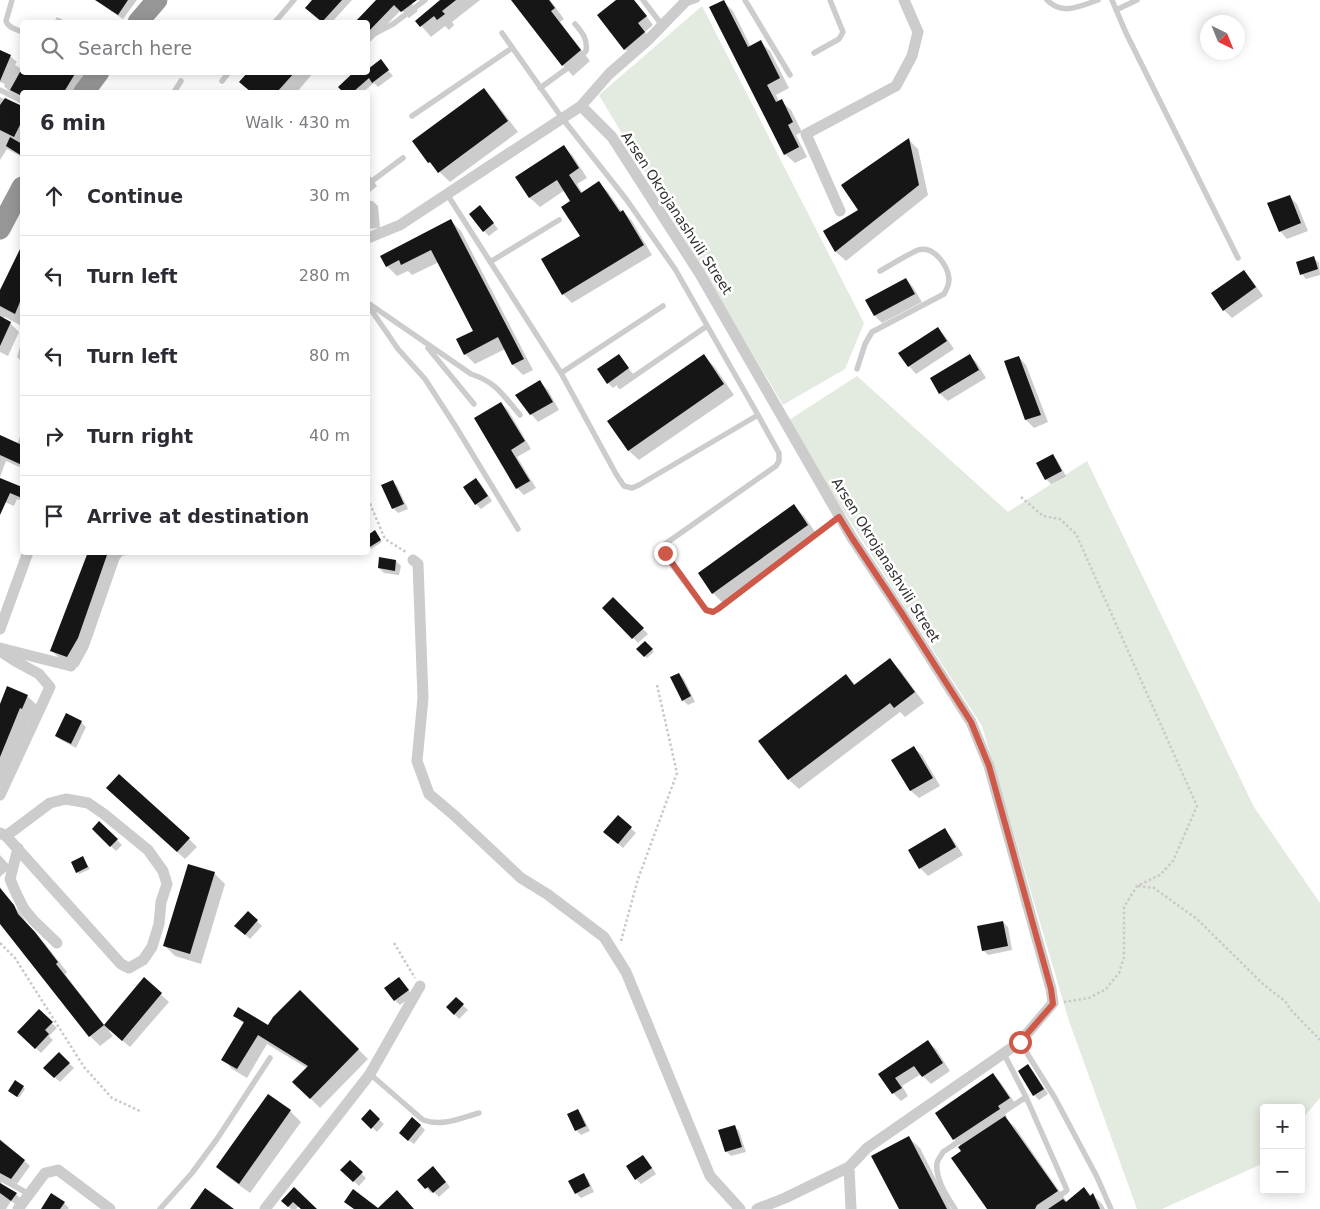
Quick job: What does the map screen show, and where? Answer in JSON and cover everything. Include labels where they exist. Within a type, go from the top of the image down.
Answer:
[{"type":"highway","points":[[140,20],[157,0]]},
{"type":"highway","points":[[86,90],[97,75]]},
{"type":"highway","points":[[0,229],[20,191]]},
{"type":"street","points":[[840,211],[806,134],[896,86],[912,56],[918,32],[904,0]]},
{"type":"street","points":[[370,237],[400,225],[581,106],[608,74],[649,38],[684,3]]},
{"type":"street","name":"Arsen Okrojanashvili Street","points":[[581,106],[612,137],[700,274],[839,517],[971,722],[989,766],[1051,989],[1053,1004]]},
{"type":"street","points":[[0,629],[27,555]]},
{"type":"street","points":[[0,650],[71,666],[84,641],[115,555]]},
{"type":"street","points":[[410,556],[418,564],[423,698],[417,761],[429,794],[521,878],[547,894],[604,937],[626,972],[710,1176],[740,1209]]},
{"type":"street","points":[[0,650],[15,662],[39,674],[50,687],[0,795]]},
{"type":"street","points":[[66,799],[88,803],[148,850],[163,871],[167,884],[161,902],[159,924],[152,947],[143,960],[129,968],[121,964],[18,848],[3,834],[50,803],[66,799]]},
{"type":"street","points":[[18,848],[10,879],[24,908],[34,921],[57,943]]},
{"type":"street","points":[[265,1209],[370,1074],[420,986]]},
{"type":"street","points":[[757,1209],[785,1198],[849,1167],[867,1148],[1020,1042],[1053,1004]]},
{"type":"street","points":[[849,1167],[851,1209]]},
{"type":"street","points":[[18,1209],[45,1173],[58,1170],[106,1208]]},
{"type":"lane","points":[[12,0],[6,21],[10,27],[20,31]]},
{"type":"lane","points":[[277,20],[294,0]]},
{"type":"lane","points":[[370,36],[393,24],[425,0]]},
{"type":"lane","points":[[643,0],[662,25]]},
{"type":"lane","points":[[684,3],[697,0]]},
{"type":"lane","points":[[746,0],[790,76]]},
{"type":"lane","points":[[814,53],[839,39],[843,32],[830,0]]},
{"type":"lane","points":[[1047,0],[1054,6],[1067,9],[1098,0]]},
{"type":"lane","points":[[1112,0],[1130,41],[1238,258]]},
{"type":"lane","points":[[1116,10],[1137,0]]},
{"type":"lane","points":[[540,88],[576,62],[586,51],[584,34],[575,24]]},
{"type":"lane","points":[[502,33],[540,88],[626,199],[675,269],[779,453],[779,461],[776,466],[665,544],[665,553],[670,561],[706,610],[713,612],[839,517]]},
{"type":"lane","points":[[412,116],[512,48]]},
{"type":"lane","points":[[222,81],[227,75]]},
{"type":"lane","points":[[287,90],[305,75]]},
{"type":"lane","points":[[175,90],[181,81]]},
{"type":"lane","points":[[0,90],[20,100]]},
{"type":"lane","points":[[370,183],[403,158]]},
{"type":"lane","points":[[446,194],[561,373],[624,486],[632,488],[639,485],[758,415]]},
{"type":"lane","points":[[490,262],[559,220]]},
{"type":"lane","points":[[857,369],[865,344],[872,332],[944,294],[948,287],[949,279],[943,262],[929,250],[920,249],[880,272]]},
{"type":"lane","points":[[370,306],[471,374],[489,381],[520,415]]},
{"type":"lane","points":[[561,373],[663,306]]},
{"type":"lane","points":[[370,308],[398,349],[425,379],[518,529]]},
{"type":"lane","points":[[0,311],[20,321]]},
{"type":"lane","points":[[620,386],[707,326]]},
{"type":"lane","points":[[423,342],[474,404]]},
{"type":"lane","points":[[1020,1042],[1055,1098],[1097,1177],[1110,1209]]},
{"type":"lane","points":[[1003,1052],[1026,1098],[1067,1190],[1040,1209]]},
{"type":"lane","points":[[160,1209],[192,1173],[212,1146],[270,1058]]},
{"type":"lane","points":[[370,1074],[423,1120],[431,1123],[443,1123],[479,1113]]},
{"type":"lane","points":[[955,1208],[941,1185],[937,1171],[937,1161],[943,1152],[1026,1098]]},
{"type":"lane","points":[[0,1178],[29,1194]]},
{"type":"path","points":[[1021,497],[1043,516],[1060,520],[1076,534],[1197,806],[1173,861],[1160,875],[1136,886],[1124,907],[1124,957],[1119,973],[1106,989],[1089,998],[1053,1004]]},
{"type":"path","points":[[370,504],[385,539],[410,556]]},
{"type":"path","points":[[616,957],[638,879],[678,773],[657,685]]},
{"type":"path","points":[[1136,886],[1154,888],[1197,919],[1264,985],[1286,1001],[1291,1010],[1320,1040]]},
{"type":"path","points":[[0,943],[15,958],[84,1067],[112,1098],[140,1111]]},
{"type":"path","points":[[394,943],[420,986]]},
{"type":"shaded area","points":[[702,6],[864,323],[845,369],[783,405],[599,95]]},
{"type":"shaded area","points":[[857,376],[1008,512],[1087,461],[1254,807],[1320,903],[1320,1098],[1305,1115],[1305,1104],[1260,1104],[1260,1165],[1162,1209],[1137,1209],[1069,1021],[982,726],[786,422]]},
{"type":"building","points":[[95,0],[128,0],[118,15]]},
{"type":"building","points":[[312,0],[342,0],[324,20],[320,20],[305,8]]},
{"type":"building","points":[[376,0],[417,0],[401,12],[394,5],[370,30],[370,20],[357,20]]},
{"type":"building","points":[[440,0],[456,0],[442,11],[445,14],[437,20],[434,16],[420,27],[415,21]]},
{"type":"building","points":[[511,0],[549,0],[555,8],[551,11],[581,50],[562,66]]},
{"type":"building","points":[[616,0],[634,0],[647,16],[638,23],[645,32],[624,50],[597,15]]},
{"type":"building","points":[[724,0],[748,47],[761,40],[780,78],[767,85],[776,102],[782,99],[793,122],[788,125],[799,147],[784,155],[709,7]]},
{"type":"building","points":[[0,50],[11,55],[0,81]]},
{"type":"building","points":[[381,59],[389,70],[372,83],[369,78],[355,90],[341,90],[338,87],[351,75],[370,75],[370,67]]},
{"type":"building","points":[[20,72],[20,75],[74,75],[65,90],[20,90],[20,95],[10,90]]},
{"type":"building","points":[[245,75],[292,75],[279,90],[249,90],[239,82]]},
{"type":"building","points":[[484,88],[508,121],[438,173],[412,141]]},
{"type":"building","points":[[5,98],[20,105],[20,125],[14,137],[0,130],[0,105]]},
{"type":"building","points":[[10,137],[20,143],[20,155],[6,146]]},
{"type":"building","points":[[909,138],[919,185],[835,252],[823,231],[858,210],[841,185]]},
{"type":"building","points":[[564,145],[579,168],[569,175],[581,193],[599,181],[620,212],[623,210],[644,245],[562,295],[541,259],[580,236],[561,207],[570,201],[557,180],[529,198],[515,177]]},
{"type":"building","points":[[1290,195],[1301,223],[1279,232],[1267,203]]},
{"type":"building","points":[[480,205],[494,223],[483,232],[469,214]]},
{"type":"building","points":[[451,219],[524,359],[512,365],[498,337],[464,355],[456,339],[473,331],[431,250],[401,265],[399,260],[386,267],[380,256]]},
{"type":"building","points":[[20,249],[20,302],[15,314],[0,306],[0,290]]},
{"type":"building","points":[[1314,256],[1318,269],[1300,275],[1296,262]]},
{"type":"building","points":[[1244,270],[1256,287],[1223,311],[1211,293]]},
{"type":"building","points":[[906,278],[915,294],[874,316],[865,300]]},
{"type":"building","points":[[0,316],[11,322],[0,346]]},
{"type":"building","points":[[938,327],[947,341],[908,367],[898,353]]},
{"type":"building","points":[[619,354],[629,368],[607,384],[597,369]]},
{"type":"building","points":[[704,354],[724,384],[628,451],[607,421]]},
{"type":"building","points":[[970,354],[979,370],[939,394],[930,378]]},
{"type":"building","points":[[1019,356],[1041,415],[1025,420],[1004,361]]},
{"type":"building","points":[[540,380],[553,402],[530,415],[515,395]]},
{"type":"building","points":[[501,402],[525,441],[511,450],[530,481],[516,489],[474,418]]},
{"type":"building","points":[[0,435],[20,444],[20,464],[0,455]]},
{"type":"building","points":[[1053,454],[1062,471],[1045,480],[1036,463]]},
{"type":"building","points":[[0,478],[20,486],[20,497],[10,493],[0,515]]},
{"type":"building","points":[[476,478],[488,496],[475,505],[463,487]]},
{"type":"building","points":[[393,480],[404,504],[392,509],[381,485]]},
{"type":"building","points":[[794,504],[808,525],[712,594],[698,573]]},
{"type":"building","points":[[375,530],[381,540],[370,547],[370,534]]},
{"type":"building","points":[[87,555],[107,555],[78,638],[67,657],[50,651]]},
{"type":"building","points":[[379,557],[396,560],[395,571],[378,568]]},
{"type":"building","points":[[613,597],[644,628],[632,639],[602,608]]},
{"type":"building","points":[[645,641],[653,649],[644,657],[636,649]]},
{"type":"building","points":[[890,658],[915,692],[894,708],[890,703],[788,780],[758,741],[846,674],[854,685]]},
{"type":"building","points":[[679,673],[691,696],[682,701],[670,677]]},
{"type":"building","points":[[7,686],[28,695],[22,709],[20,708],[0,757],[0,704]]},
{"type":"building","points":[[66,713],[82,721],[71,744],[55,736]]},
{"type":"building","points":[[914,746],[933,778],[910,791],[891,760]]},
{"type":"building","points":[[119,774],[190,838],[177,852],[106,788]]},
{"type":"building","points":[[618,815],[632,827],[618,844],[603,832]]},
{"type":"building","points":[[99,821],[118,839],[110,847],[92,829]]},
{"type":"building","points":[[945,828],[956,847],[919,869],[908,850]]},
{"type":"building","points":[[83,856],[88,867],[76,873],[71,862]]},
{"type":"building","points":[[188,864],[215,872],[190,954],[163,946]]},
{"type":"building","points":[[0,888],[104,1025],[89,1037],[0,924]]},
{"type":"building","points":[[248,911],[258,920],[245,935],[234,926]]},
{"type":"building","points":[[1003,921],[1008,946],[982,951],[977,926]]},
{"type":"building","points":[[144,977],[162,993],[122,1041],[104,1025]]},
{"type":"building","points":[[399,977],[409,990],[394,1001],[384,988]]},
{"type":"building","points":[[300,990],[359,1049],[310,1099],[292,1082],[308,1066],[258,1035],[237,1069],[221,1060],[244,1022],[233,1016],[238,1007],[268,1025],[273,1017]]},
{"type":"building","points":[[456,997],[464,1004],[454,1015],[446,1007]]},
{"type":"building","points":[[39,1009],[53,1022],[45,1030],[49,1034],[35,1049],[17,1032]]},
{"type":"building","points":[[928,1040],[943,1063],[922,1077],[914,1066],[895,1078],[902,1088],[892,1094],[878,1074]]},
{"type":"building","points":[[59,1052],[70,1063],[54,1078],[43,1068]]},
{"type":"building","points":[[1028,1064],[1044,1089],[1033,1096],[1018,1071]]},
{"type":"building","points":[[993,1073],[1010,1098],[998,1106],[1000,1109],[953,1140],[935,1113]]},
{"type":"building","points":[[15,1080],[24,1086],[17,1097],[8,1091]]},
{"type":"building","points":[[268,1094],[291,1110],[239,1184],[216,1167]]},
{"type":"building","points":[[370,1109],[380,1119],[371,1129],[361,1119]]},
{"type":"building","points":[[578,1109],[586,1126],[575,1131],[567,1114]]},
{"type":"building","points":[[1005,1116],[1058,1191],[1037,1205],[1035,1209],[987,1209],[951,1158],[961,1151],[958,1147]]},
{"type":"building","points":[[412,1117],[421,1125],[408,1141],[399,1133]]},
{"type":"building","points":[[735,1125],[742,1147],[725,1152],[718,1130]]},
{"type":"building","points":[[909,1136],[947,1209],[899,1209],[871,1156]]},
{"type":"building","points":[[0,1140],[25,1160],[11,1179],[0,1173]]},
{"type":"building","points":[[643,1155],[652,1168],[635,1180],[626,1166]]},
{"type":"building","points":[[350,1160],[363,1172],[353,1182],[340,1170]]},
{"type":"building","points":[[433,1166],[446,1182],[433,1193],[428,1187],[425,1189],[417,1180]]},
{"type":"building","points":[[584,1173],[590,1186],[575,1194],[568,1181]]},
{"type":"building","points":[[0,1183],[17,1193],[11,1201],[0,1193]]},
{"type":"building","points":[[294,1187],[317,1209],[301,1209],[293,1202],[288,1207],[281,1201]]},
{"type":"building","points":[[1084,1187],[1090,1196],[1093,1193],[1100,1209],[1048,1209],[1063,1199],[1066,1202]]},
{"type":"building","points":[[205,1188],[234,1209],[190,1209]]},
{"type":"building","points":[[353,1189],[378,1208],[397,1190],[414,1209],[354,1209],[344,1202]]},
{"type":"building","points":[[51,1193],[65,1202],[60,1209],[41,1209]]},
{"type":"route","points":[[665,553],[706,610],[713,612],[839,517],[971,722],[989,766],[1051,989],[1053,1004],[1020,1042]]}]
